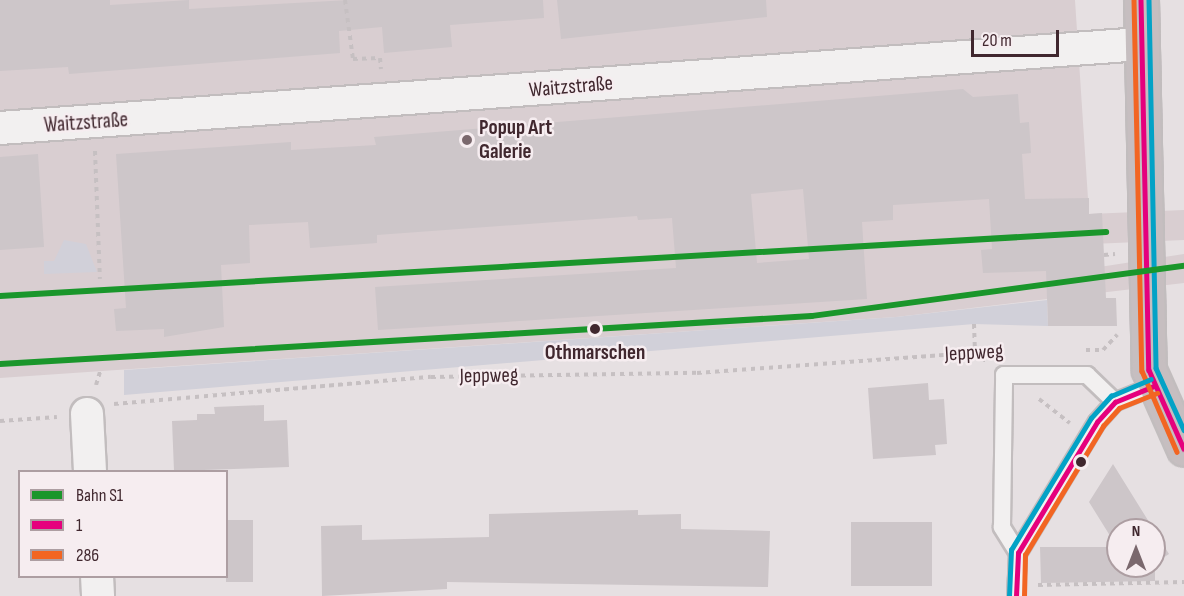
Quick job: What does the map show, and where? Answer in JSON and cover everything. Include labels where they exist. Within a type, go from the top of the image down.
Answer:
[{"type":"main road","points":[[1141,0],[1146,331],[1154,386],[1184,449]]},
{"type":"street","name":"Waitzstraße","points":[[0,128],[383,103],[1142,44]]},
{"type":"street","points":[[87,414],[90,470]]},
{"type":"street","points":[[97,578],[98,596]]},
{"type":"lane","points":[[1018,553],[1002,527],[1004,375],[1087,375],[1115,402]]},
{"type":"lane","points":[[1016,596],[1018,553],[1096,422],[1115,402],[1154,386]]},
{"type":"path","points":[[345,0],[353,59],[380,58],[383,103]]},
{"type":"path","points":[[94,122],[100,279]]},
{"type":"path","points":[[974,324],[975,352],[1004,375]]},
{"type":"path","points":[[1079,350],[1103,350],[1119,333]]},
{"type":"path","name":"Jeppweg","points":[[0,421],[87,414],[123,400],[432,377],[698,373],[1010,351]]},
{"type":"path","points":[[1026,375],[1037,397],[1070,423]]},
{"type":"path","points":[[1032,578],[1045,588],[1184,582]]},
{"type":"shaded area","points":[[0,0],[1075,0],[1089,214],[1184,210],[1184,240],[1092,244],[1093,268],[1184,254],[1184,283],[896,317],[0,378]]},
{"type":"shaded area","points":[[64,240],[86,244],[97,272],[44,274],[44,261],[54,261]]},
{"type":"shaded area","points":[[1047,300],[1048,326],[974,324],[124,395],[124,370],[896,317]]},
{"type":"building","points":[[0,0],[110,0],[110,5],[189,0],[189,9],[349,0],[543,0],[544,18],[450,25],[452,47],[384,53],[382,27],[339,31],[340,53],[69,74],[68,67],[0,71]]},
{"type":"building","points":[[557,0],[766,0],[767,17],[561,39]]},
{"type":"building","points":[[963,89],[973,97],[1018,94],[1020,123],[1029,122],[1031,153],[1022,154],[1025,199],[1089,198],[1089,214],[1102,213],[1106,298],[1116,298],[1117,326],[1048,326],[1046,271],[983,273],[981,250],[992,249],[989,199],[893,205],[893,220],[862,222],[867,299],[378,330],[375,287],[676,268],[672,218],[638,220],[637,216],[377,235],[377,243],[310,248],[308,222],[249,225],[250,263],[221,265],[224,327],[164,337],[164,329],[116,331],[114,309],[126,308],[116,154],[291,142],[291,150],[376,145],[374,137]],"holes":[[[803,189],[809,259],[757,263],[751,194]]]},
{"type":"building","points":[[38,154],[44,247],[0,250],[0,157]]},
{"type":"building","points":[[928,383],[929,400],[944,399],[947,444],[935,445],[936,455],[873,459],[868,388]]},
{"type":"building","points":[[264,405],[264,421],[287,420],[289,467],[174,470],[172,421],[197,420],[197,414],[215,414],[214,407]]},
{"type":"building","points":[[1113,464],[1147,518],[1106,518],[1106,529],[1089,502]]},
{"type":"building","points":[[638,510],[638,515],[681,514],[681,529],[770,531],[768,587],[447,582],[447,589],[322,596],[321,526],[362,525],[362,540],[489,537],[489,514]]},
{"type":"building","points":[[228,520],[253,520],[253,582],[226,582],[228,578]]},
{"type":"building","points":[[851,522],[932,522],[932,586],[851,586]]},
{"type":"building","points":[[1040,547],[1106,547],[1106,578],[1155,578],[1155,581],[1041,583]]},
{"type":"rail line","name":"S1","points":[[0,296],[1106,232]]},
{"type":"rail line","name":"S1","points":[[0,364],[812,316],[1184,266]]},
{"type":"transit line","name":"286","points":[[1134,0],[1142,371],[1177,452]]},
{"type":"transit line","name":"1","points":[[1141,0],[1149,370],[1184,449]]},
{"type":"transit line","points":[[1149,0],[1156,368],[1184,430]]},
{"type":"transit line","points":[[1009,596],[1011,550],[1091,418],[1111,396],[1151,379]]},
{"type":"transit line","name":"1","points":[[1016,596],[1018,553],[1097,422],[1115,402],[1154,386]]},
{"type":"transit line","name":"286","points":[[1024,596],[1025,555],[1103,426],[1119,408],[1157,393]]},
{"type":"place","name":"Popup Art Galerie","points":[[467,140]]},
{"type":"place","name":"Othmarschen","points":[[595,329]]}]
